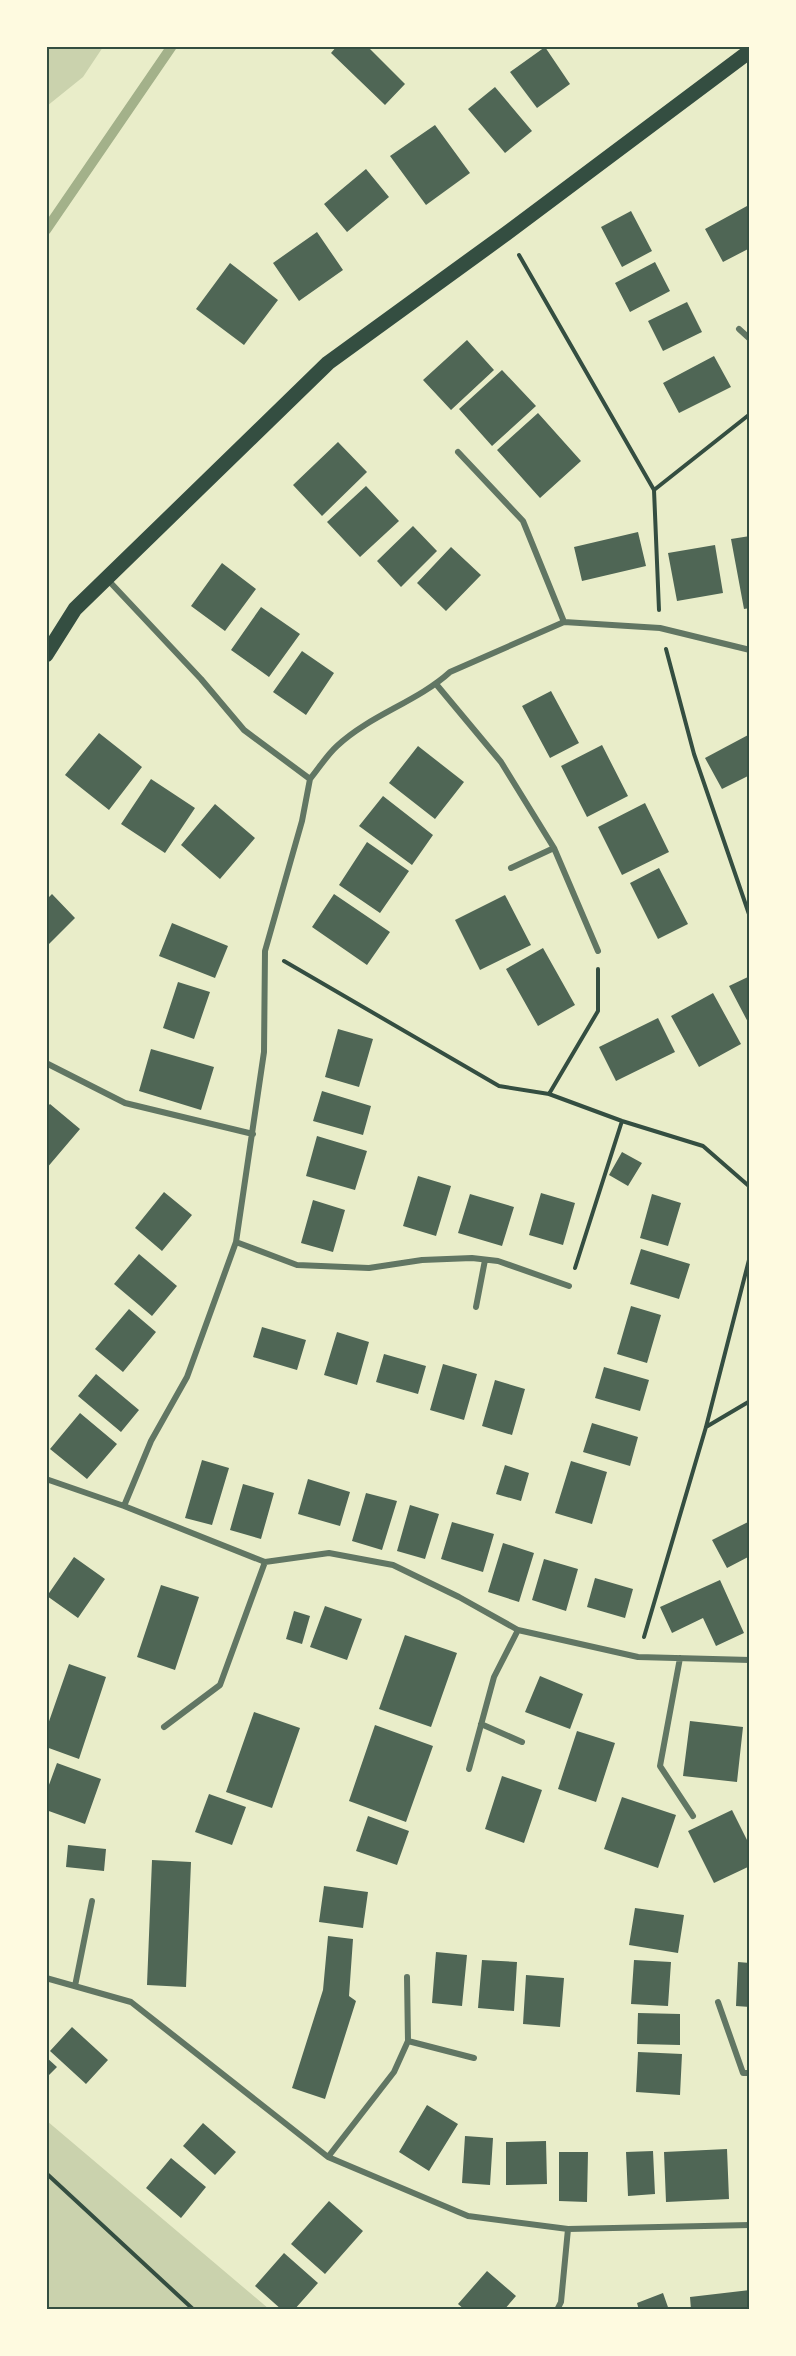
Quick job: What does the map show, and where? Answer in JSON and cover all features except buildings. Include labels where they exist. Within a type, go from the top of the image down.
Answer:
[{"type":"main road","points":[[46,655],[75,609],[328,363],[507,233],[750,51]]},
{"type":"street","points":[[739,329],[750,339]]},
{"type":"street","points":[[458,452],[523,520],[564,622]]},
{"type":"street","points":[[108,579],[201,679],[244,730],[310,778]]},
{"type":"street","points":[[124,1506],[151,1441],[187,1377],[236,1242],[264,1052],[265,951],[302,821],[310,778],[337,746],[436,684],[450,672],[564,622],[660,628],[750,650]]},
{"type":"street","points":[[436,684],[501,762],[554,848],[598,951]]},
{"type":"street","points":[[510,868],[554,848]]},
{"type":"street","points":[[46,1064],[125,1103],[253,1134]]},
{"type":"street","points":[[236,1242],[297,1265],[369,1268],[422,1260],[485,1260],[498,1262],[569,1286]]},
{"type":"street","points":[[476,1307],[485,1260]]},
{"type":"street","points":[[46,1479],[124,1506],[265,1562],[328,1553],[393,1565],[459,1597],[518,1630],[638,1657],[750,1660]]},
{"type":"street","points":[[164,1727],[220,1684],[265,1562]]},
{"type":"street","points":[[469,1769],[494,1677],[518,1630]]},
{"type":"street","points":[[680,1658],[660,1767],[693,1816]]},
{"type":"street","points":[[481,1724],[522,1742]]},
{"type":"street","points":[[75,1986],[92,1901]]},
{"type":"street","points":[[46,1977],[131,2002],[328,2157],[468,2216],[568,2229],[750,2225]]},
{"type":"street","points":[[328,2157],[394,2072],[408,2041],[407,1977]]},
{"type":"street","points":[[718,2002],[743,2073],[750,2073]]},
{"type":"street","points":[[408,2041],[474,2058]]},
{"type":"street","points":[[557,2310],[561,2302],[568,2229]]},
{"type":"path","points":[[507,233],[654,490],[660,628],[694,754],[750,917]]},
{"type":"path","points":[[654,490],[750,414]]},
{"type":"path","points":[[265,951],[500,1086],[549,1094],[622,1121],[703,1146],[750,1187]]},
{"type":"path","points":[[549,1094],[598,1011],[598,951]]},
{"type":"path","points":[[569,1286],[622,1121]]},
{"type":"path","points":[[638,1657],[706,1426],[750,1256]]},
{"type":"path","points":[[706,1426],[750,1401]]},
{"type":"path","points":[[46,2172],[194,2310]]},
{"type":"green space","points":[[47,46],[103,47],[83,77],[47,106]]},
{"type":"green space","points":[[47,2121],[269,2309],[47,2309]]},
{"type":"waterway","points":[[46,230],[172,46]]}]
